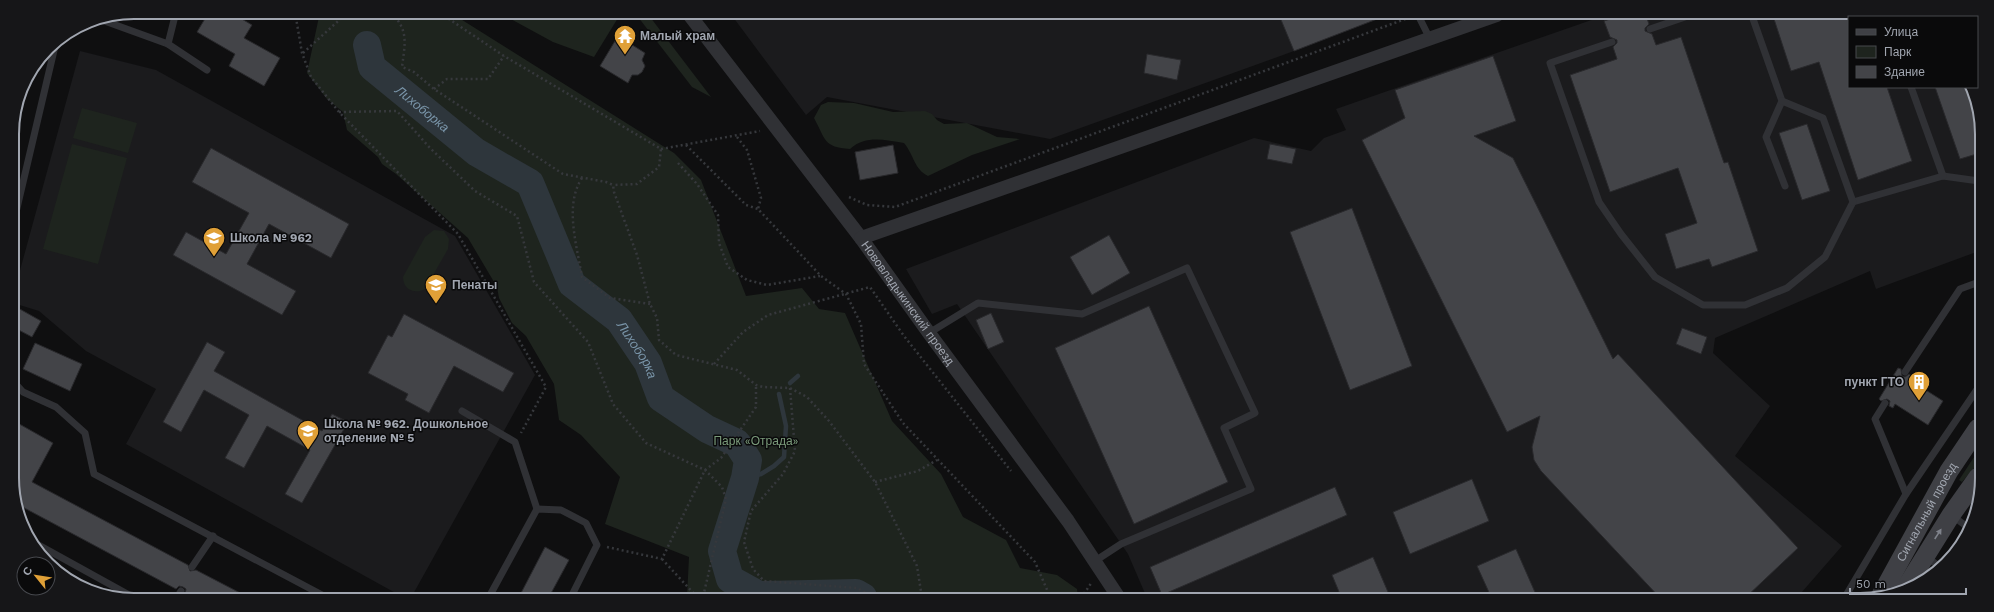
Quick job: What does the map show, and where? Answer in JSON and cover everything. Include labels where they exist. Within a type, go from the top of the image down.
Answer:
[{"type":"main road","name":"Сигнальный проезд","points":[[1883,591],[1950,472],[1975,433]]},
{"type":"main road","name":"Сигнальный проезд","points":[[1909,582],[1950,515],[1975,481]]},
{"type":"street","name":"Нововладыкинский проезд","points":[[693,19],[861,238],[1095,561],[1116,593]]},
{"type":"street","points":[[861,238],[1485,19]]},
{"type":"lane","points":[[168,44],[174,19]]},
{"type":"lane","points":[[1420,19],[1430,39]]},
{"type":"lane","points":[[1650,29],[1679,19]]},
{"type":"lane","points":[[1753,19],[1782,101],[1766,137],[1785,186]]},
{"type":"lane","points":[[107,22],[168,44],[207,70]]},
{"type":"lane","points":[[1612,42],[1550,63],[1599,202],[1654,277],[1703,305],[1745,305],[1787,288],[1825,257],[1853,202],[1823,118],[1782,101]]},
{"type":"lane","points":[[19,199],[54,51]]},
{"type":"lane","points":[[1911,88],[1942,176]]},
{"type":"lane","points":[[1853,202],[1942,176],[1975,180]]},
{"type":"lane","points":[[929,333],[978,303],[1082,314],[1187,268],[1255,414],[1224,428],[1251,489],[1121,544],[1095,561]]},
{"type":"lane","points":[[1906,372],[1960,289],[1975,283]]},
{"type":"lane","points":[[19,388],[23,392],[56,407],[85,433],[94,474],[318,593]]},
{"type":"lane","points":[[1847,593],[1906,494],[1975,392]]},
{"type":"lane","points":[[1885,403],[1875,419],[1906,494]]},
{"type":"lane","points":[[462,411],[515,442],[537,509],[491,593]]},
{"type":"lane","points":[[537,509],[561,510],[586,523],[597,545],[573,593]]},
{"type":"lane","points":[[1950,515],[1965,525]]},
{"type":"lane","points":[[192,567],[212,536]]},
{"type":"lane","points":[[41,547],[124,592]]},
{"type":"lane","points":[[1924,556],[1935,564]]},
{"type":"path","points":[[296,19],[302,53],[310,77],[338,112],[458,234],[546,386],[515,442]]},
{"type":"path","points":[[302,53],[340,19]]},
{"type":"path","points":[[398,19],[402,23],[405,40],[402,66],[414,72],[434,89],[563,174],[613,185],[637,184],[659,167],[661,149]]},
{"type":"path","points":[[449,19],[504,56],[661,149],[737,137],[760,131]]},
{"type":"path","points":[[867,205],[895,207],[1406,19]]},
{"type":"path","points":[[434,89],[447,79],[488,79],[504,56]]},
{"type":"path","points":[[338,112],[397,111],[430,148],[475,190],[517,216],[534,282],[588,342],[613,404],[646,443],[705,470],[722,487],[726,499],[704,593]]},
{"type":"path","points":[[737,137],[747,150],[759,191],[761,198],[758,209]]},
{"type":"path","points":[[686,145],[746,206],[758,209],[821,276],[846,294],[861,324],[864,364],[903,422],[937,460],[1035,562],[1048,593]]},
{"type":"path","points":[[678,163],[697,184],[718,215],[719,243],[728,267],[747,280],[767,285],[821,276]]},
{"type":"path","points":[[582,178],[576,187],[574,199],[574,225],[582,277],[610,298],[650,304]]},
{"type":"path","points":[[613,185],[614,192],[637,255],[650,304],[657,318],[659,340],[676,355],[737,370],[756,385],[763,388],[790,388],[807,397],[829,421],[875,482],[917,566],[921,593]]},
{"type":"path","points":[[714,364],[743,332],[768,315],[870,287],[904,336],[1016,477]]},
{"type":"path","points":[[662,559],[705,470],[721,458],[756,407],[756,385]]},
{"type":"path","points":[[790,388],[794,451],[783,474],[751,511],[744,542],[753,569],[764,581],[857,588],[866,593]]},
{"type":"path","points":[[875,482],[918,471],[937,460]]},
{"type":"path","points":[[597,545],[662,559],[693,593]]},
{"type":"path","points":[[1088,577],[1092,583]]},
{"type":"shaded area","points":[[734,19],[1376,19],[1294,51],[1050,139],[827,97],[806,115]]},
{"type":"shaded area","points":[[1594,19],[1848,19],[1848,88],[1965,88],[1973,111],[1975,126],[1975,252],[1876,289],[1870,271],[1715,338],[1713,353],[1770,406],[1735,456],[1842,546],[1801,593],[1145,593],[1128,554],[957,304],[932,314],[906,269],[1254,138],[1311,151],[1324,138],[1346,130],[1336,109]]},
{"type":"shaded area","points":[[80,51],[156,70],[455,236],[535,375],[414,593],[396,593],[126,444],[156,389],[86,351],[39,311],[19,305],[19,274]]},
{"type":"green space","name":"Парк «Отрада»","points":[[319,19],[461,19],[674,153],[701,180],[746,296],[802,288],[819,309],[845,313],[892,421],[941,474],[963,517],[1006,540],[1020,568],[1057,575],[1077,589],[1077,593],[687,593],[689,557],[605,524],[620,477],[581,435],[559,420],[554,384],[526,336],[512,323],[499,298],[497,287],[468,238],[396,174],[382,164],[378,157],[347,130],[343,112],[327,99],[307,73]]},
{"type":"green space","points":[[511,19],[617,19],[594,57],[553,42]]},
{"type":"green space","points":[[640,19],[652,19],[711,97],[692,87]]},
{"type":"green space","points":[[828,102],[854,103],[893,112],[925,111],[932,114],[937,120],[944,124],[967,123],[997,137],[1020,139],[972,155],[928,176],[917,166],[904,143],[869,140],[850,149],[841,148],[830,144],[826,141],[814,118],[821,105]]},
{"type":"green space","points":[[82,108],[137,123],[128,153],[73,138]]},
{"type":"green space","points":[[72,144],[127,158],[98,264],[43,249]]},
{"type":"green space","points":[[434,230],[444,231],[449,239],[448,249],[425,289],[421,291],[410,290],[405,285],[403,277],[425,237]]},
{"type":"green space","points":[[1975,456],[1975,467],[1962,482],[1959,480]]},
{"type":"building","points":[[205,19],[242,19],[252,25],[244,38],[280,58],[264,86],[229,66],[235,54],[197,32]]},
{"type":"building","points":[[1281,19],[1377,19],[1294,51]]},
{"type":"building","points":[[1610,19],[1647,19],[1649,24],[1645,28],[1645,31],[1652,34],[1656,45],[1681,37],[1724,163],[1728,162],[1758,251],[1712,267],[1709,259],[1676,269],[1665,234],[1697,223],[1678,168],[1610,192],[1570,75],[1617,59],[1613,47],[1617,43],[1617,40],[1610,37],[1604,21]]},
{"type":"building","points":[[1774,19],[1848,19],[1848,88],[1887,88],[1912,161],[1858,180],[1819,62],[1791,71]]},
{"type":"building","name":"Малый храм","points":[[618,36],[645,53],[642,60],[645,66],[642,72],[638,75],[632,75],[628,83],[600,66]]},
{"type":"building","points":[[1147,54],[1181,60],[1177,80],[1144,73]]},
{"type":"building","points":[[1493,56],[1516,121],[1474,136],[1513,158],[1613,359],[1618,354],[1798,548],[1750,593],[1655,593],[1541,471],[1534,460],[1532,447],[1540,416],[1507,432],[1362,140],[1405,118],[1395,90]]},
{"type":"building","points":[[1935,88],[1965,88],[1971,104],[1975,126],[1975,154],[1960,159]]},
{"type":"building","points":[[1807,124],[1830,191],[1802,200],[1779,133]]},
{"type":"building","points":[[1270,144],[1296,149],[1292,164],[1267,159]]},
{"type":"building","points":[[893,145],[898,173],[860,180],[855,152]]},
{"type":"building","points":[[211,148],[349,224],[331,258],[269,224],[247,264],[296,291],[282,315],[173,255],[186,232],[226,254],[249,213],[192,182]]},
{"type":"building","points":[[1352,208],[1412,366],[1350,390],[1290,232]]},
{"type":"building","points":[[1109,235],[1130,273],[1092,295],[1070,257]]},
{"type":"building","points":[[1149,306],[1228,482],[1134,524],[1055,348]]},
{"type":"building","points":[[19,309],[41,321],[32,337],[19,330]]},
{"type":"building","points":[[991,313],[1004,342],[988,349],[976,320]]},
{"type":"building","points":[[404,314],[514,373],[503,392],[454,366],[429,413],[405,400],[408,394],[368,373],[388,335],[392,337]]},
{"type":"building","points":[[1682,328],[1707,337],[1701,354],[1676,344]]},
{"type":"building","points":[[207,342],[225,352],[214,371],[322,431],[332,414],[348,422],[302,503],[285,494],[310,450],[267,426],[244,468],[225,458],[249,415],[204,390],[181,432],[163,422]]},
{"type":"building","points":[[35,343],[82,364],[70,391],[23,369]]},
{"type":"building","name":"пункт ГТО","points":[[1898,368],[1901,369],[1902,376],[1905,377],[1909,374],[1912,376],[1910,380],[1943,401],[1928,425],[1895,404],[1893,408],[1889,406],[1890,401],[1887,399],[1881,401],[1879,399]]},
{"type":"building","points":[[19,424],[53,443],[32,482],[188,565],[190,571],[196,570],[240,593],[185,593],[186,589],[183,587],[179,586],[176,589],[23,507],[19,478]]},
{"type":"building","points":[[1472,479],[1489,521],[1410,554],[1393,512]]},
{"type":"building","points":[[1335,487],[1347,515],[1167,593],[1161,593],[1150,567]]},
{"type":"building","points":[[545,547],[569,560],[551,593],[521,593]]},
{"type":"building","points":[[1516,549],[1535,593],[1489,593],[1477,566]]},
{"type":"building","points":[[1373,557],[1388,593],[1340,593],[1332,575]]},
{"type":"waterway","name":"Лихоборка","points":[[367,45],[372,67],[476,152],[530,183],[572,284],[619,320],[648,363],[661,398],[707,429],[737,443],[748,460],[745,478],[722,551],[730,579],[755,593]]},
{"type":"waterway","points":[[790,383],[798,376]]},
{"type":"waterway","points":[[745,478],[761,474],[774,466],[784,457],[786,426],[779,394]]},
{"type":"place","name":"Малый храм","points":[[625,56]]},
{"type":"place","name":"Школа № 962","points":[[214,258]]},
{"type":"place","name":"Пенаты","points":[[436,304]]},
{"type":"place","name":"пункт ГТО","points":[[1919,402]]},
{"type":"place","name":"Школа № 962. Дошкольное отделение № 5","points":[[308,450]]}]
